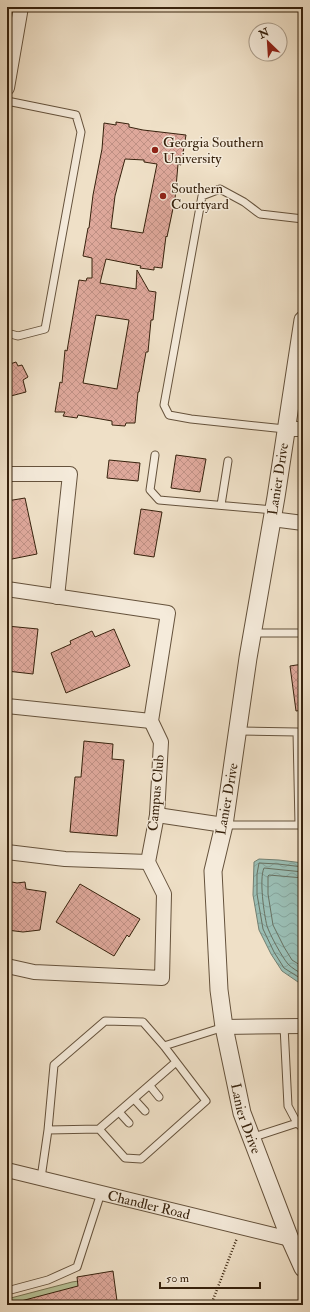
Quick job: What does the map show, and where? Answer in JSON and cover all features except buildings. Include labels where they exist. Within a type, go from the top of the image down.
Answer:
[{"type":"street","points":[[7,88],[9,65],[20,7]]},
{"type":"street","name":"Lanier Drive","points":[[303,320],[273,514],[252,633],[224,825],[213,871],[219,990],[224,1027],[242,1114],[290,1239],[303,1268]]},
{"type":"street","points":[[285,429],[303,429]]},
{"type":"street","points":[[7,474],[70,474],[57,597]]},
{"type":"street","points":[[273,514],[303,523]]},
{"type":"street","points":[[7,589],[168,613],[151,721],[7,706]]},
{"type":"street","name":"Campus Club","points":[[148,862],[156,815],[161,742],[151,721]]},
{"type":"street","points":[[156,815],[224,825]]},
{"type":"street","points":[[7,852],[65,859],[148,862],[164,894],[162,978],[34,972],[7,966]]},
{"type":"street","points":[[224,1027],[303,1026]]},
{"type":"street","name":"Chandler Road","points":[[7,1170],[290,1239]]},
{"type":"street","points":[[7,1182],[24,1174]]},
{"type":"lane","points":[[7,101],[76,115],[81,132],[45,329],[18,336],[7,333]]},
{"type":"lane","points":[[285,429],[191,419],[169,415],[164,406],[202,196],[220,188],[244,202],[260,214],[303,219]]},
{"type":"lane","points":[[155,455],[150,490],[159,500],[221,505],[273,514]]},
{"type":"lane","points":[[221,505],[228,461]]},
{"type":"lane","points":[[252,633],[303,632]]},
{"type":"lane","points":[[224,825],[301,825],[296,732],[239,730]]},
{"type":"lane","points":[[41,1178],[48,1130],[54,1065],[105,1021],[143,1022],[164,1046],[206,1102],[165,1134],[141,1159],[124,1158],[99,1129]]},
{"type":"lane","points":[[284,1026],[288,1106],[297,1123],[303,1128]]},
{"type":"lane","points":[[164,1046],[224,1027]]},
{"type":"lane","points":[[48,1130],[99,1129],[176,1062]]},
{"type":"lane","points":[[150,1086],[159,1097]]},
{"type":"lane","points":[[134,1099],[145,1111]]},
{"type":"lane","points":[[119,1112],[129,1123]]},
{"type":"lane","points":[[177,1116],[182,1122]]},
{"type":"lane","points":[[251,1138],[297,1123]]},
{"type":"lane","points":[[147,1143],[152,1149]]},
{"type":"lane","points":[[7,1291],[48,1280],[77,1267],[101,1193]]},
{"type":"path","points":[[211,1305],[241,1227]]},
{"type":"green space","points":[[91,1279],[112,1305],[7,1305],[7,1299],[72,1282]]},
{"type":"water","points":[[259,859],[303,863],[303,984],[282,971],[271,954],[259,930],[253,895],[254,862]]},
{"type":"place","name":"Georgia Southern University","points":[[155,150]]},
{"type":"place","name":"Southern Courtyard","points":[[163,196]]}]
